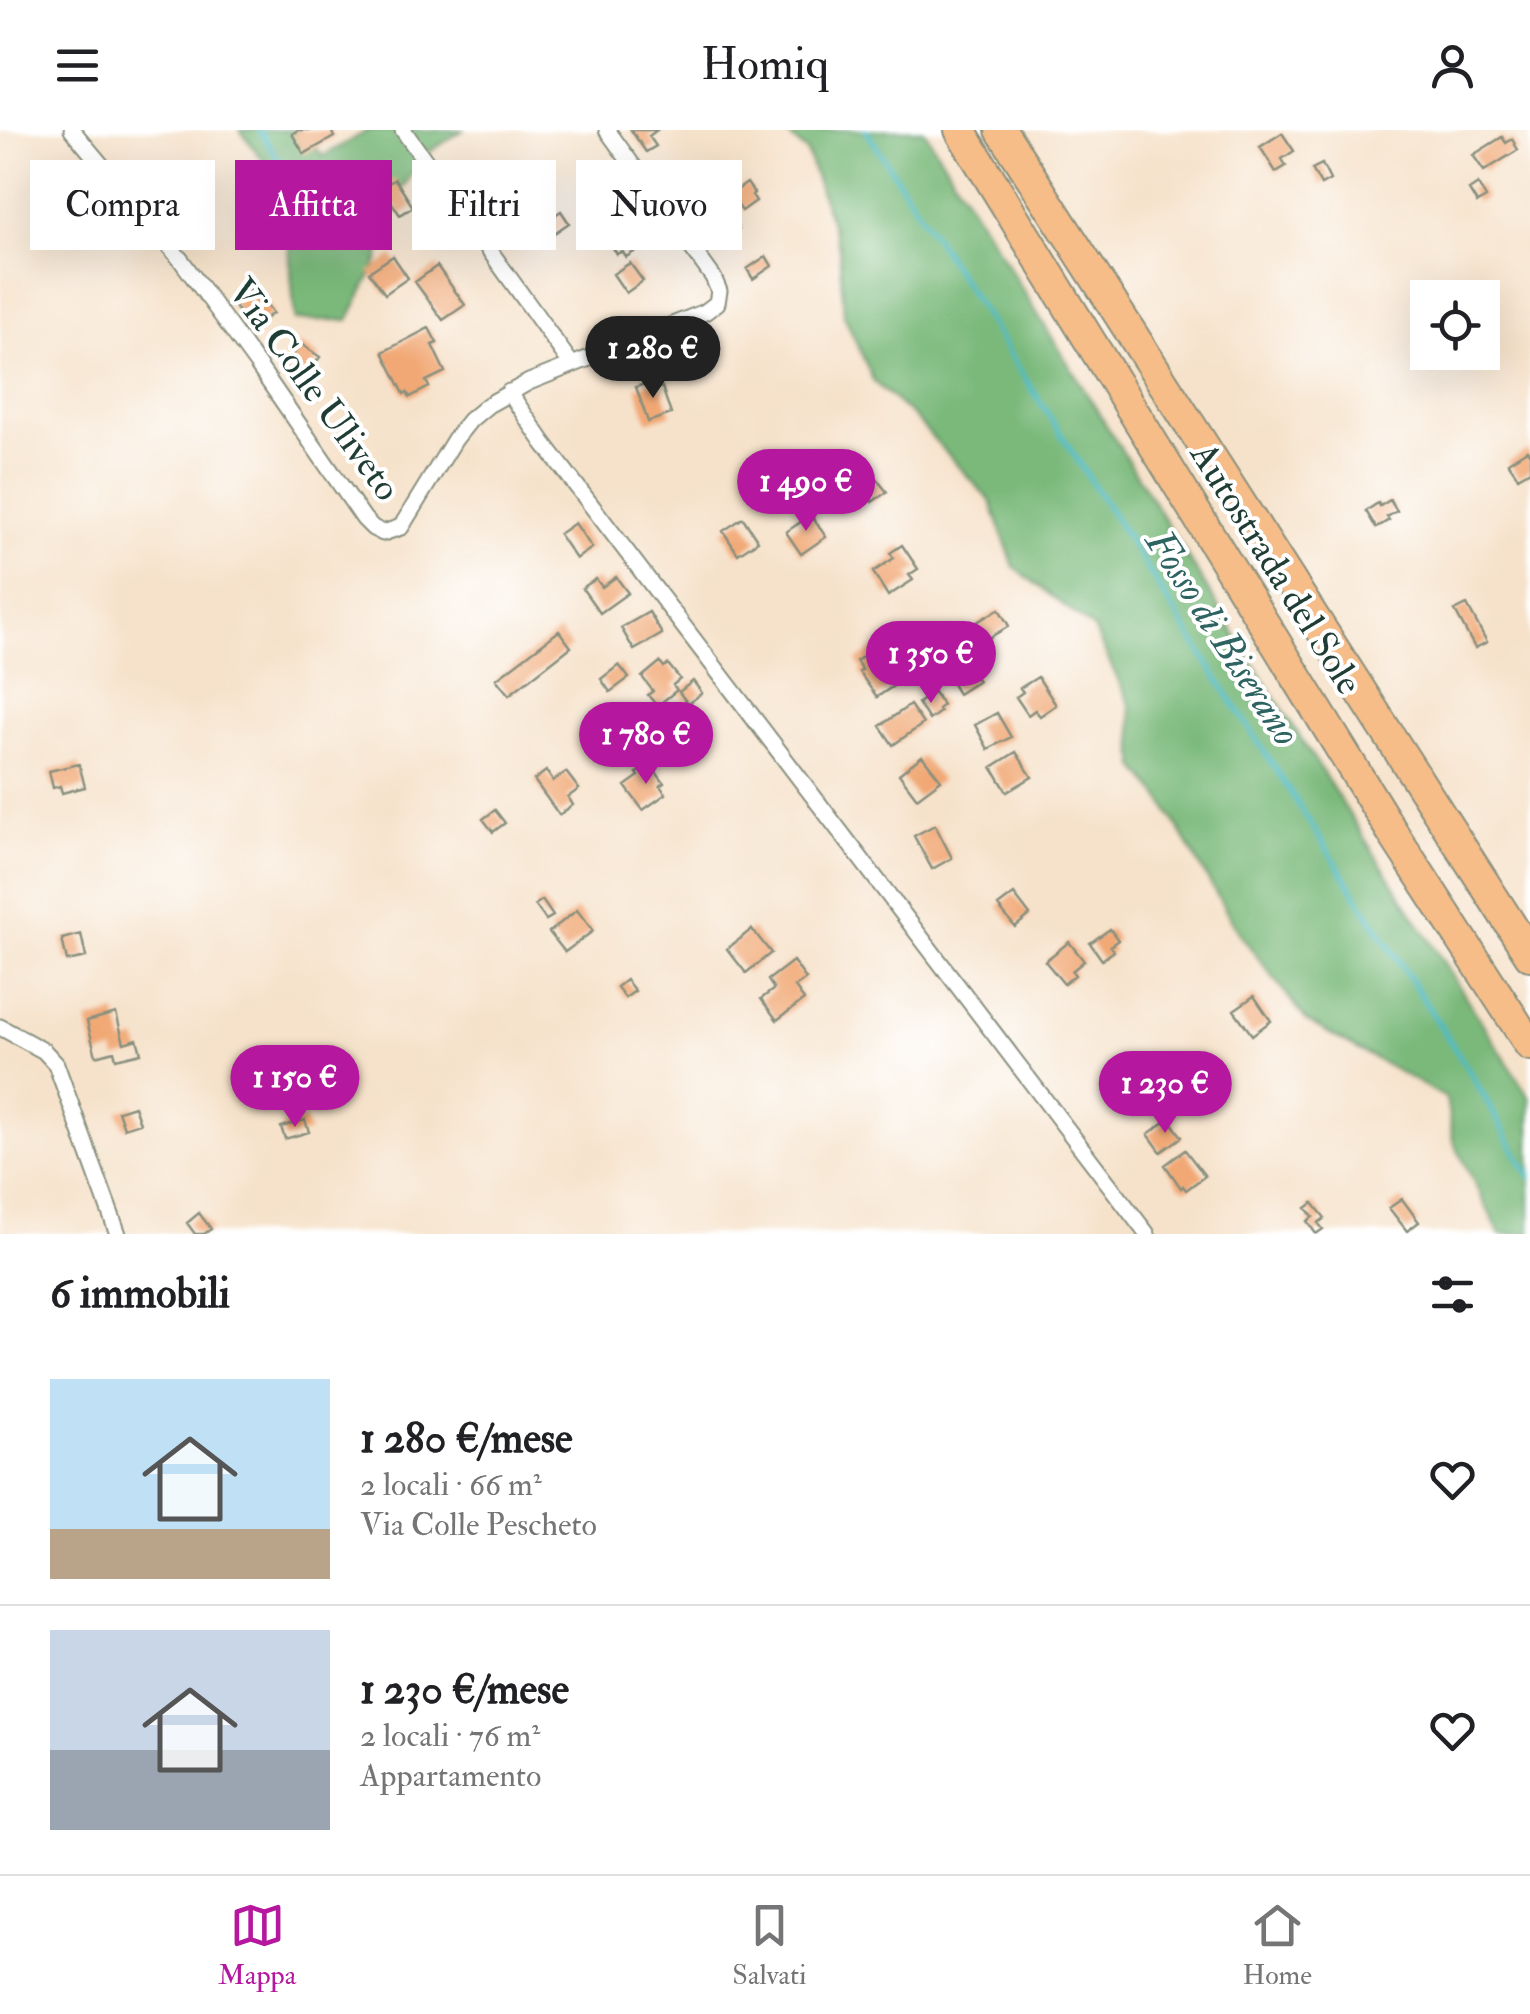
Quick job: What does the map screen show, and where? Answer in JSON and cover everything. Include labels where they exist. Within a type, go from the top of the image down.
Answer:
[{"type":"highway","name":"Autostrada del Sole","points":[[960,130],[1384,818],[1530,1045]]},
{"type":"highway","name":"Autostrada del Sole","points":[[1000,130],[1530,955]]},
{"type":"street","name":"Via Colle Uliveto","points":[[72,130],[181,260],[373,528],[383,533],[401,527],[455,439],[478,412],[509,392]]},
{"type":"street","points":[[403,130],[572,366]]},
{"type":"street","points":[[607,130],[714,277],[719,296],[705,312],[509,392],[1147,1234]]},
{"type":"street","points":[[0,1026],[44,1051],[56,1064],[118,1234]]},
{"type":"green space","points":[[240,130],[299,130],[323,156],[369,130],[463,130],[421,160],[412,160],[412,174],[392,206],[392,160],[263,160]]},
{"type":"green space","points":[[783,130],[924,130],[1256,668],[1530,1098],[1530,1234],[1500,1234],[1453,1140],[1446,1098],[1307,1021],[1237,930],[1161,798],[1136,767],[1130,705],[1094,629],[1014,567],[991,502],[913,416],[874,382],[844,315],[839,247],[807,152]]},
{"type":"green space","points":[[289,250],[379,250],[379,259],[348,320],[295,320]]},
{"type":"building","points":[[298,130],[331,130],[334,137],[304,154],[292,134]]},
{"type":"building","points":[[631,130],[657,130],[649,136],[656,146],[646,152]]},
{"type":"building","points":[[1282,133],[1294,151],[1282,159],[1286,166],[1276,172],[1260,147]]},
{"type":"building","points":[[1502,137],[1506,143],[1512,139],[1518,150],[1484,171],[1473,155]]},
{"type":"building","points":[[1322,164],[1330,180],[1321,185],[1312,169]]},
{"type":"building","points":[[395,179],[412,205],[400,215],[392,203]]},
{"type":"building","points":[[747,183],[756,201],[742,211],[742,187]]},
{"type":"building","points":[[1478,184],[1486,198],[1477,203],[1469,190]]},
{"type":"building","points":[[561,211],[569,223],[556,232],[556,214]]},
{"type":"building","points":[[614,250],[637,250],[626,257],[622,251],[617,254]]},
{"type":"building","points":[[393,256],[408,278],[385,294],[369,272]]},
{"type":"building","points":[[766,256],[772,266],[753,279],[747,269]]},
{"type":"building","points":[[630,263],[643,281],[626,293],[613,274]]},
{"type":"building","points":[[437,266],[465,305],[443,320],[415,282]]},
{"type":"building","points":[[253,287],[273,313],[252,329],[232,303]]},
{"type":"building","points":[[429,328],[445,372],[426,381],[429,387],[410,397],[407,392],[404,394],[383,352]]},
{"type":"building","points":[[301,344],[320,357],[302,381],[284,367]]},
{"type":"building","points":[[653,381],[656,389],[662,387],[671,414],[648,422],[636,387]]},
{"type":"building","points":[[1527,450],[1530,470],[1518,477],[1508,462]]},
{"type":"building","points":[[876,478],[887,492],[872,502],[862,488]]},
{"type":"building","points":[[1390,500],[1397,511],[1376,528],[1366,511]]},
{"type":"building","points":[[811,515],[826,537],[801,554],[786,532]]},
{"type":"building","points":[[743,518],[758,541],[738,554],[723,531]]},
{"type":"building","points":[[575,523],[592,548],[576,559],[559,534]]},
{"type":"building","points":[[902,545],[918,569],[909,575],[913,580],[888,596],[873,572],[894,558],[890,553]]},
{"type":"building","points":[[616,577],[628,593],[600,613],[582,588],[596,579],[602,587]]},
{"type":"building","points":[[1467,605],[1487,642],[1475,648],[1455,611]]},
{"type":"building","points":[[999,609],[1009,626],[987,639],[977,622]]},
{"type":"building","points":[[649,612],[662,634],[634,650],[621,628]]},
{"type":"building","points":[[559,631],[571,647],[509,695],[496,679]]},
{"type":"building","points":[[877,647],[904,679],[877,697],[856,661]]},
{"type":"building","points":[[660,662],[664,667],[668,664],[680,679],[673,685],[677,690],[657,706],[648,695],[653,691],[642,677]]},
{"type":"building","points":[[966,662],[978,681],[958,694],[946,674]]},
{"type":"building","points":[[619,665],[629,678],[610,692],[601,679]]},
{"type":"building","points":[[1038,677],[1056,705],[1040,716],[1035,710],[1028,715],[1016,697],[1023,692],[1020,688]]},
{"type":"building","points":[[693,681],[702,693],[688,704],[679,692]]},
{"type":"building","points":[[934,692],[943,705],[929,720],[918,703]]},
{"type":"building","points":[[910,705],[923,724],[893,745],[880,726]]},
{"type":"building","points":[[997,713],[1011,737],[988,749],[975,725]]},
{"type":"building","points":[[1016,752],[1032,777],[1007,792],[992,767]]},
{"type":"building","points":[[922,756],[941,780],[917,798],[899,774]]},
{"type":"building","points":[[79,764],[85,787],[62,793],[60,786],[53,788],[49,771]]},
{"type":"building","points":[[650,764],[664,783],[660,786],[666,794],[643,810],[625,786]]},
{"type":"building","points":[[546,771],[553,781],[566,772],[579,789],[568,797],[573,805],[559,815],[534,780]]},
{"type":"building","points":[[495,810],[505,823],[493,832],[483,819]]},
{"type":"building","points":[[935,825],[952,858],[932,869],[914,836]]},
{"type":"building","points":[[1014,894],[1030,915],[1015,927],[998,906]]},
{"type":"building","points":[[542,900],[553,916],[546,920],[535,905]]},
{"type":"building","points":[[577,910],[593,931],[565,952],[549,932]]},
{"type":"building","points":[[752,929],[771,953],[746,973],[727,949]]},
{"type":"building","points":[[1110,929],[1118,940],[1110,946],[1114,951],[1102,960],[1090,943]]},
{"type":"building","points":[[81,934],[86,957],[67,961],[62,939]]},
{"type":"building","points":[[1069,942],[1084,961],[1064,984],[1045,961]]},
{"type":"building","points":[[793,961],[806,979],[795,987],[804,1000],[777,1020],[761,999],[774,989],[768,980]]},
{"type":"building","points":[[626,980],[635,991],[625,998],[617,987]]},
{"type":"building","points":[[1254,996],[1271,1021],[1252,1035],[1234,1010]]},
{"type":"building","points":[[116,1013],[124,1043],[137,1039],[141,1053],[116,1059],[114,1051],[96,1056],[87,1021]]},
{"type":"building","points":[[134,1106],[140,1123],[124,1128],[118,1111]]},
{"type":"building","points":[[1169,1119],[1182,1137],[1161,1152],[1148,1134]]},
{"type":"building","points":[[305,1120],[309,1132],[285,1139],[281,1127]]},
{"type":"building","points":[[1185,1150],[1205,1176],[1186,1190],[1165,1165]]},
{"type":"building","points":[[1402,1199],[1419,1222],[1407,1231],[1389,1208]]},
{"type":"building","points":[[1313,1203],[1325,1218],[1318,1223],[1323,1229],[1316,1234],[1307,1221],[1313,1217],[1306,1208]]},
{"type":"building","points":[[199,1213],[211,1229],[204,1234],[195,1234],[187,1223]]},
{"type":"waterway","points":[[259,130],[279,160]]},
{"type":"waterway","name":"Fosso di Biserano","points":[[866,130],[1473,1077],[1530,1177]]}]
